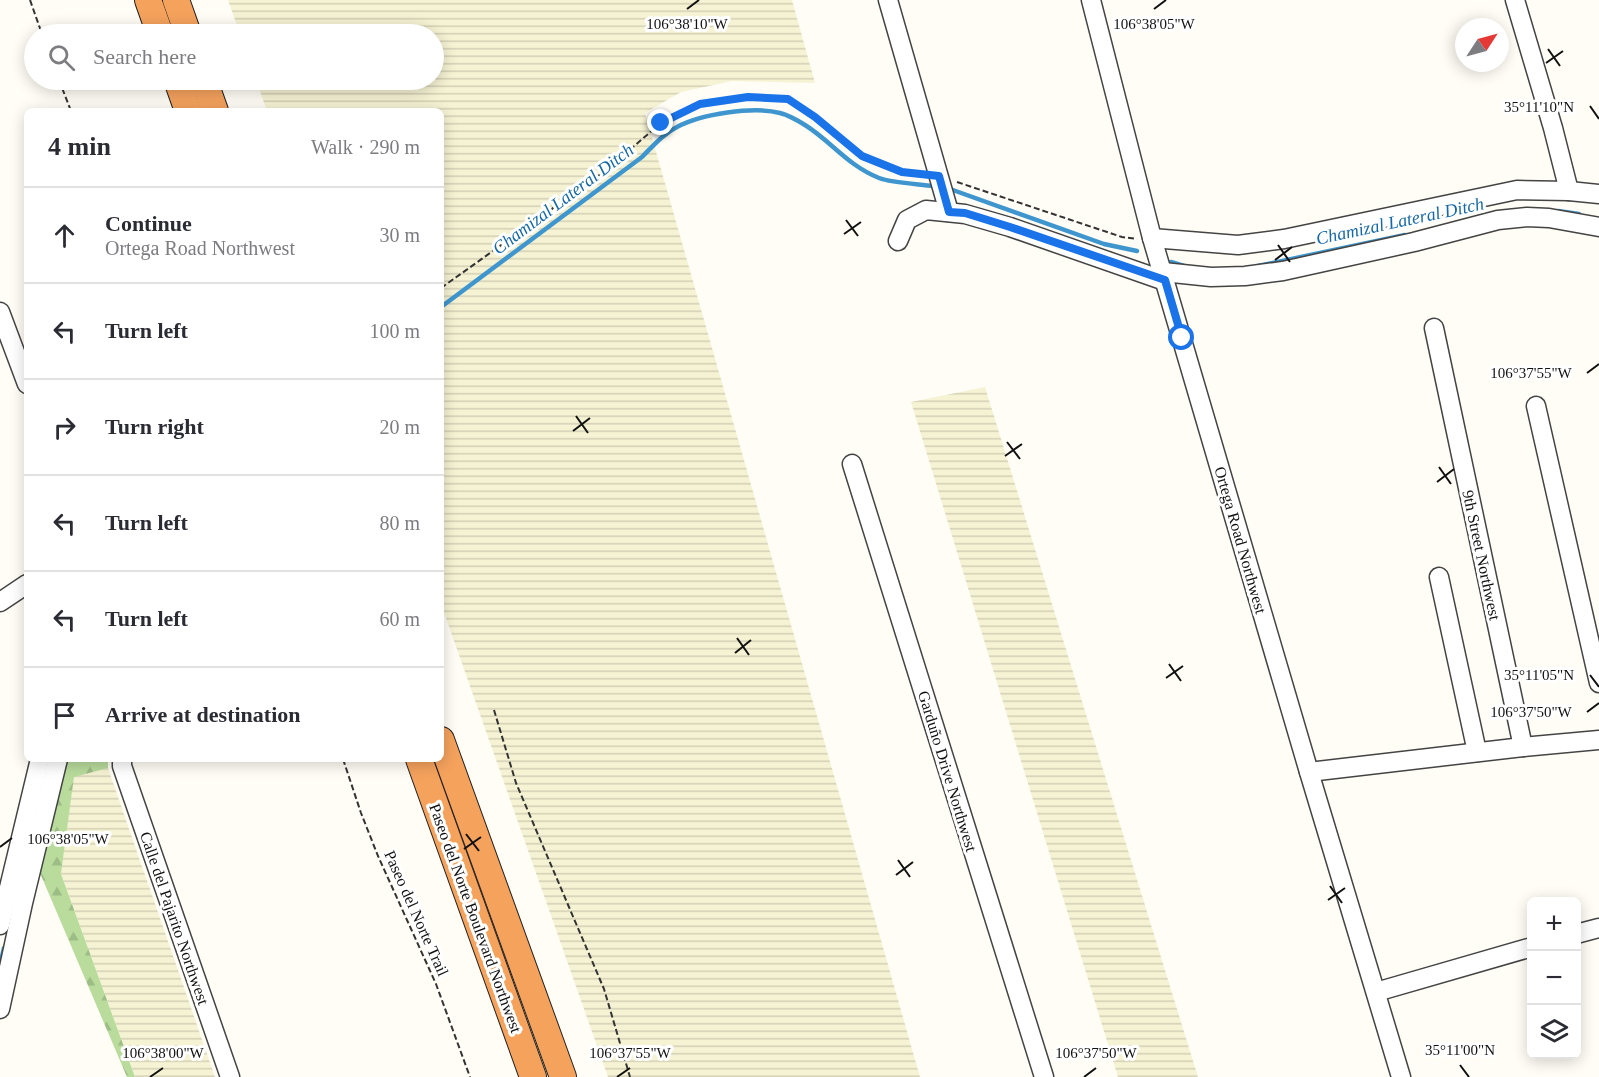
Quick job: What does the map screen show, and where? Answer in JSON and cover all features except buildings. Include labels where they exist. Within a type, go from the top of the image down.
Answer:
[{"type":"highway","points":[[148,0],[156,24]]},
{"type":"highway","points":[[176,0],[184,24]]},
{"type":"highway","points":[[181,90],[187,108]]},
{"type":"highway","points":[[208,90],[214,108]]},
{"type":"highway","name":"Paseo del Norte Boulevard Northwest","points":[[444,748],[563,1077]]},
{"type":"highway","name":"Paseo del Norte Boulevard Northwest","points":[[420,762],[533,1077]]},
{"type":"street","points":[[888,0],[949,212]]},
{"type":"street","name":"Ortega Road Northwest","points":[[1091,0],[1152,238],[1401,1077]]},
{"type":"street","points":[[1515,0],[1569,191]]},
{"type":"street","points":[[1152,238],[1238,245],[1284,239],[1517,190],[1599,194]]},
{"type":"street","points":[[898,241],[907,220],[926,210],[965,213],[1164,276],[1211,277],[1245,276],[1283,271],[1414,243],[1498,220],[1527,217],[1549,218],[1599,227]]},
{"type":"street","points":[[0,312],[24,376]]},
{"type":"street","name":"9th Street Northwest","points":[[1434,328],[1522,747]]},
{"type":"street","points":[[1536,406],[1599,683]]},
{"type":"street","name":"Garduño Drive Northwest","points":[[852,464],[1044,1077]]},
{"type":"street","points":[[1439,577],[1477,752]]},
{"type":"street","points":[[0,602],[24,586]]},
{"type":"street","points":[[1309,772],[1599,740]]},
{"type":"street","points":[[0,925],[39,762]]},
{"type":"street","points":[[0,1009],[57,762]]},
{"type":"street","name":"Calle del Pajarito Northwest","points":[[122,762],[230,1077]]},
{"type":"street","points":[[1581,933],[1599,928]]},
{"type":"street","points":[[1376,992],[1527,948]]},
{"type":"path","points":[[30,0],[38,24]]},
{"type":"path","points":[[63,90],[70,108]]},
{"type":"path","points":[[444,286],[605,171],[661,123],[700,104],[748,97],[788,99],[815,117],[862,156],[902,172],[939,176],[1122,237],[1134,240],[1152,238]]},
{"type":"path","points":[[494,710],[516,783],[604,989],[630,1077]]},
{"type":"path","name":"Paseo del Norte Trail","points":[[344,762],[378,856],[436,984],[470,1077]]},
{"type":"shaded area","points":[[228,0],[792,0],[815,83],[732,81],[681,92],[645,113],[920,1077],[608,1077],[444,612],[444,108],[266,108],[260,90],[444,90],[444,24],[236,24]]},
{"type":"shaded area","points":[[985,387],[1198,1077],[1118,1077],[911,402]]},
{"type":"shaded area","points":[[108,768],[215,1077],[135,1077],[61,874],[74,776]]},
{"type":"green space","points":[[65,762],[108,762],[108,768],[74,777],[61,874],[135,1077],[127,1077],[40,873],[52,806]]},
{"type":"waterway","name":"Chamizal Lateral Ditch","points":[[444,305],[642,157],[667,133],[699,118],[756,110],[780,113],[805,125],[868,173],[891,181],[933,186]]},
{"type":"waterway","name":"Chamizal Lateral Ditch","points":[[950,189],[1104,244],[1137,251]]},
{"type":"waterway","name":"Chamizal Lateral Ditch","points":[[1558,211],[1579,214]]},
{"type":"waterway","name":"Chamizal Lateral Ditch","points":[[1258,266],[1405,235]]},
{"type":"waterway","name":"Chamizal Lateral Ditch","points":[[1171,262],[1184,266]]},
{"type":"waterway","name":"Chamizal Lateral Ditch","points":[[0,965],[4,948]]},
{"type":"route","points":[[661,123],[700,104],[748,97],[788,99],[815,117],[862,156],[902,172],[939,176],[949,212],[965,213],[1010,227],[1165,280],[1182,338]]}]
